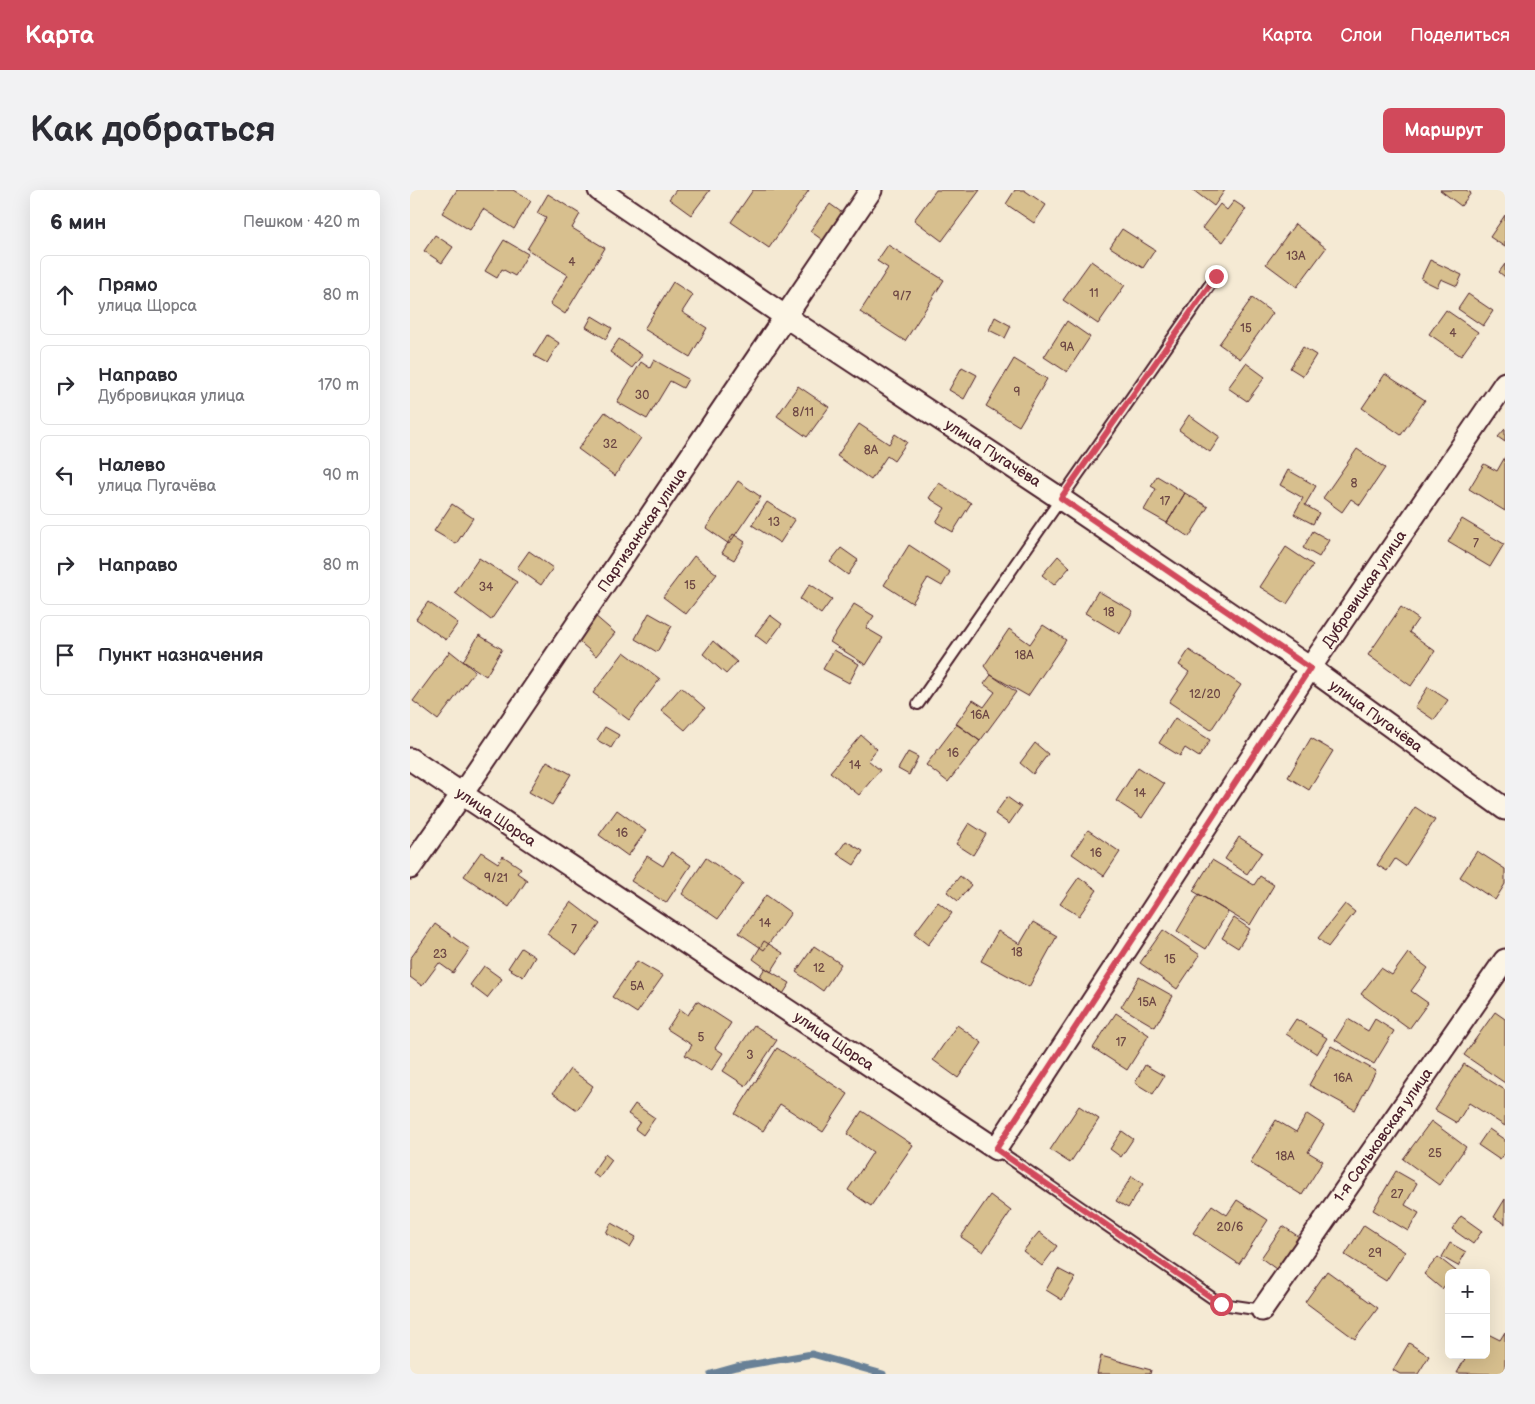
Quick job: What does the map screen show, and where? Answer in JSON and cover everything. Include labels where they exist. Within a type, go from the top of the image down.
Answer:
[{"type":"street","name":"улица Пугачёва","points":[[599,190],[786,317],[1061,498],[1310,668],[1505,809]]},
{"type":"street","name":"Партизанская улица","points":[[410,868],[871,190]]},
{"type":"street","name":"Дубровицкая улица","points":[[996,1149],[1310,668],[1505,383]]},
{"type":"street","name":"улица Щорса","points":[[410,759],[996,1149]]},
{"type":"street","name":"1-я Сальковская улица","points":[[1262,1310],[1505,960]]},
{"type":"lane","points":[[918,704],[1216,276]]},
{"type":"lane","name":"улица Щорса","points":[[996,1149],[1221,1304],[1262,1310]]},
{"type":"building","points":[[457,190],[513,190],[531,201],[514,229],[483,209],[470,230],[442,213]]},
{"type":"building","points":[[676,190],[710,190],[691,215],[669,199]]},
{"type":"building","points":[[753,190],[809,190],[769,248],[731,222]]},
{"type":"building","points":[[936,190],[980,190],[942,241],[914,220]]},
{"type":"building","points":[[1015,190],[1024,190],[1046,205],[1034,223],[1006,204]]},
{"type":"building","points":[[1193,190],[1225,190],[1214,206]]},
{"type":"building","points":[[1440,190],[1466,190],[1471,193],[1461,206]]},
{"type":"building","points":[[548,194],[580,214],[572,228],[605,248],[565,314],[550,304],[568,275],[527,249],[546,218],[537,213]]},
{"type":"building","points":[[1234,201],[1246,209],[1223,242],[1202,228],[1220,204],[1227,210]]},
{"type":"building","points":[[830,204],[848,217],[828,244],[810,231]]},
{"type":"building","points":[[1505,215],[1505,247],[1490,237]]},
{"type":"building","points":[[1295,224],[1326,248],[1297,287],[1266,264]]},
{"type":"building","points":[[1122,229],[1155,250],[1143,268],[1110,247]]},
{"type":"building","points":[[435,235],[453,247],[442,263],[424,251]]},
{"type":"building","points":[[504,240],[528,254],[515,276],[502,269],[497,278],[485,271]]},
{"type":"building","points":[[888,245],[944,280],[905,341],[860,312],[888,268],[877,261]]},
{"type":"building","points":[[1430,260],[1462,275],[1457,286],[1441,279],[1437,287],[1421,279]]},
{"type":"building","points":[[1091,261],[1125,285],[1098,324],[1063,300]]},
{"type":"building","points":[[1505,264],[1505,277],[1499,272]]},
{"type":"building","points":[[673,282],[693,295],[682,312],[707,328],[690,357],[644,329]]},
{"type":"building","points":[[1468,294],[1493,311],[1483,326],[1458,309]]},
{"type":"building","points":[[1252,298],[1273,313],[1240,359],[1219,344]]},
{"type":"building","points":[[1446,310],[1478,332],[1461,356],[1429,334]]},
{"type":"building","points":[[592,316],[612,328],[606,339],[586,327]]},
{"type":"building","points":[[995,317],[1011,326],[1005,338],[989,330]]},
{"type":"building","points":[[1067,321],[1090,337],[1067,372],[1044,357]]},
{"type":"building","points":[[547,335],[559,343],[547,363],[534,356]]},
{"type":"building","points":[[619,339],[642,355],[632,368],[610,352]]},
{"type":"building","points":[[1303,347],[1316,355],[1303,376],[1290,368]]},
{"type":"building","points":[[1014,359],[1047,379],[1019,426],[986,406]]},
{"type":"building","points":[[654,360],[688,379],[683,388],[670,381],[647,419],[617,402],[641,362],[650,368]]},
{"type":"building","points":[[1246,363],[1265,377],[1247,401],[1228,388]]},
{"type":"building","points":[[962,367],[977,375],[964,399],[949,390]]},
{"type":"building","points":[[1385,374],[1425,400],[1401,435],[1362,408]]},
{"type":"building","points":[[798,386],[829,407],[807,437],[777,416]]},
{"type":"building","points":[[605,412],[641,438],[615,476],[578,449]]},
{"type":"building","points":[[1189,415],[1220,437],[1210,452],[1179,430]]},
{"type":"building","points":[[859,424],[889,444],[895,434],[907,442],[894,461],[887,456],[871,480],[837,456]]},
{"type":"building","points":[[1505,429],[1505,442],[1498,437]]},
{"type":"building","points":[[1357,449],[1385,468],[1360,505],[1351,499],[1342,512],[1323,498]]},
{"type":"building","points":[[1505,457],[1505,511],[1469,489],[1484,464],[1497,471]]},
{"type":"building","points":[[1288,470],[1316,486],[1305,505],[1319,513],[1313,524],[1294,514],[1303,498],[1280,485]]},
{"type":"building","points":[[1157,476],[1185,493],[1167,523],[1144,510],[1156,489],[1151,486]]},
{"type":"building","points":[[738,481],[761,497],[729,544],[706,528]]},
{"type":"building","points":[[939,483],[971,503],[953,532],[936,522],[945,508],[929,498]]},
{"type":"building","points":[[1185,493],[1208,507],[1189,537],[1167,523]]},
{"type":"building","points":[[767,502],[795,520],[780,543],[752,525]]},
{"type":"building","points":[[452,504],[473,518],[456,544],[434,531]]},
{"type":"building","points":[[1462,519],[1504,544],[1490,567],[1448,542]]},
{"type":"building","points":[[1313,531],[1329,540],[1319,557],[1303,548]]},
{"type":"building","points":[[733,534],[745,542],[734,560],[722,553]]},
{"type":"building","points":[[909,545],[950,572],[942,586],[928,578],[912,603],[884,585]]},
{"type":"building","points":[[1286,547],[1313,565],[1287,604],[1260,587]]},
{"type":"building","points":[[841,548],[858,560],[848,575],[830,562]]},
{"type":"building","points":[[529,551],[553,568],[541,585],[517,568]]},
{"type":"building","points":[[694,556],[717,574],[686,614],[663,597]]},
{"type":"building","points":[[1058,556],[1070,567],[1054,585],[1042,575]]},
{"type":"building","points":[[479,558],[517,582],[491,620],[455,593]]},
{"type":"building","points":[[810,584],[832,599],[821,614],[800,599]]},
{"type":"building","points":[[1098,591],[1133,611],[1120,634],[1085,613]]},
{"type":"building","points":[[428,602],[458,623],[446,640],[416,619]]},
{"type":"building","points":[[854,604],[874,616],[866,628],[883,638],[866,665],[830,642]]},
{"type":"building","points":[[1401,607],[1418,619],[1409,632],[1435,651],[1411,686],[1368,655]]},
{"type":"building","points":[[649,613],[672,626],[657,652],[635,639]]},
{"type":"building","points":[[594,615],[615,633],[596,656],[575,638]]},
{"type":"building","points":[[770,615],[782,624],[767,644],[755,635]]},
{"type":"building","points":[[1043,625],[1066,640],[1028,696],[991,675],[984,666],[1009,629],[1030,644]]},
{"type":"building","points":[[479,635],[502,649],[486,676],[463,661]]},
{"type":"building","points":[[713,641],[737,662],[726,674],[703,654]]},
{"type":"building","points":[[834,650],[859,664],[849,683],[823,669]]},
{"type":"building","points":[[1189,650],[1241,685],[1211,730],[1169,702],[1189,672],[1179,665]]},
{"type":"building","points":[[450,651],[475,671],[438,720],[413,701]]},
{"type":"building","points":[[624,652],[660,679],[629,720],[593,693]]},
{"type":"building","points":[[991,675],[1016,692],[980,741],[956,724],[973,700],[984,707],[995,692],[984,684]]},
{"type":"building","points":[[681,687],[705,708],[685,730],[661,710]]},
{"type":"building","points":[[1428,687],[1448,700],[1434,720],[1415,707]]},
{"type":"building","points":[[1175,718],[1210,740],[1199,757],[1185,748],[1180,756],[1159,743]]},
{"type":"building","points":[[957,724],[980,741],[948,782],[926,765]]},
{"type":"building","points":[[605,727],[619,735],[611,748],[597,740]]},
{"type":"building","points":[[861,735],[877,749],[868,760],[880,770],[859,795],[830,772]]},
{"type":"building","points":[[1311,738],[1333,751],[1309,790],[1288,777]]},
{"type":"building","points":[[1035,743],[1048,754],[1033,774],[1020,763]]},
{"type":"building","points":[[908,752],[918,757],[909,775],[898,769]]},
{"type":"building","points":[[547,761],[571,774],[552,805],[529,792]]},
{"type":"building","points":[[1138,767],[1164,784],[1142,818],[1116,801]]},
{"type":"building","points":[[1007,797],[1021,807],[1009,824],[995,814]]},
{"type":"building","points":[[1415,807],[1435,820],[1405,866],[1395,859],[1387,871],[1377,865]]},
{"type":"building","points":[[617,810],[646,831],[628,856],[599,835]]},
{"type":"building","points":[[969,823],[986,834],[973,855],[956,844]]},
{"type":"building","points":[[1088,830],[1120,852],[1104,876],[1072,854]]},
{"type":"building","points":[[1239,837],[1262,852],[1247,874],[1225,859]]},
{"type":"building","points":[[846,841],[863,851],[854,865],[837,854]]},
{"type":"building","points":[[1477,851],[1505,869],[1505,884],[1495,900],[1460,877]]},
{"type":"building","points":[[481,852],[498,863],[503,856],[521,868],[517,873],[527,880],[509,907],[464,876]]},
{"type":"building","points":[[671,852],[691,865],[666,903],[631,881],[647,856],[663,866]]},
{"type":"building","points":[[706,858],[743,883],[718,919],[682,894]]},
{"type":"building","points":[[1212,860],[1254,885],[1260,876],[1274,885],[1250,925],[1193,891]]},
{"type":"building","points":[[960,876],[971,885],[958,901],[947,892]]},
{"type":"building","points":[[1079,877],[1097,890],[1079,916],[1060,904]]},
{"type":"building","points":[[1199,894],[1228,912],[1206,949],[1177,931]]},
{"type":"building","points":[[766,895],[791,913],[764,950],[739,933]]},
{"type":"building","points":[[571,902],[600,924],[577,955],[547,934]]},
{"type":"building","points":[[938,902],[952,913],[928,945],[914,934]]},
{"type":"building","points":[[1345,904],[1355,912],[1328,947],[1318,938]]},
{"type":"building","points":[[1234,918],[1250,929],[1238,948],[1222,938]]},
{"type":"building","points":[[1033,922],[1057,936],[1029,987],[981,961],[998,931],[1020,944]]},
{"type":"building","points":[[435,924],[470,949],[453,973],[439,963],[422,986],[410,977],[410,959]]},
{"type":"building","points":[[1163,930],[1200,955],[1177,989],[1140,963]]},
{"type":"building","points":[[764,941],[783,953],[771,972],[753,959]]},
{"type":"building","points":[[814,946],[841,964],[823,991],[796,972]]},
{"type":"building","points":[[521,948],[535,957],[523,977],[508,968]]},
{"type":"building","points":[[1408,953],[1428,968],[1411,991],[1428,1003],[1409,1029],[1361,994],[1381,968],[1392,975]]},
{"type":"building","points":[[637,961],[663,976],[637,1013],[612,997]]},
{"type":"building","points":[[484,966],[502,979],[487,998],[470,985]]},
{"type":"building","points":[[765,968],[790,983],[778,1002],[753,987]]},
{"type":"building","points":[[1139,977],[1173,996],[1155,1027],[1121,1007]]},
{"type":"building","points":[[697,1001],[731,1023],[715,1048],[723,1053],[711,1071],[685,1055],[692,1045],[667,1029],[680,1009],[688,1015]]},
{"type":"building","points":[[1495,1012],[1505,1019],[1505,1083],[1464,1055]]},
{"type":"building","points":[[1116,1013],[1149,1035],[1127,1070],[1093,1048]]},
{"type":"building","points":[[1296,1019],[1327,1038],[1317,1054],[1286,1034]]},
{"type":"building","points":[[1348,1019],[1368,1031],[1375,1019],[1394,1031],[1374,1064],[1335,1040]]},
{"type":"building","points":[[754,1025],[777,1040],[746,1086],[723,1071]]},
{"type":"building","points":[[957,1025],[982,1043],[958,1078],[933,1060]]},
{"type":"building","points":[[1331,1046],[1376,1071],[1355,1110],[1309,1085]]},
{"type":"building","points":[[777,1048],[848,1094],[823,1132],[780,1104],[763,1131],[735,1114]]},
{"type":"building","points":[[1464,1064],[1505,1090],[1505,1126],[1469,1103],[1457,1123],[1435,1110]]},
{"type":"building","points":[[1145,1065],[1164,1076],[1153,1094],[1135,1083]]},
{"type":"building","points":[[570,1069],[593,1086],[577,1110],[553,1093]]},
{"type":"building","points":[[635,1104],[655,1118],[643,1135],[635,1129],[640,1122],[628,1114]]},
{"type":"building","points":[[1079,1106],[1099,1119],[1070,1163],[1050,1150]]},
{"type":"building","points":[[862,1111],[913,1145],[871,1206],[848,1190],[873,1152],[847,1134]]},
{"type":"building","points":[[1307,1114],[1324,1125],[1308,1152],[1323,1161],[1302,1195],[1250,1163],[1276,1120],[1296,1132]]},
{"type":"building","points":[[1431,1121],[1466,1147],[1439,1185],[1403,1159]]},
{"type":"building","points":[[1489,1129],[1505,1140],[1505,1153],[1500,1160],[1478,1145]]},
{"type":"building","points":[[1122,1131],[1133,1139],[1121,1157],[1110,1149]]},
{"type":"building","points":[[605,1154],[612,1160],[599,1178],[592,1173]]},
{"type":"building","points":[[1396,1171],[1417,1183],[1405,1205],[1419,1213],[1408,1231],[1373,1210]]},
{"type":"building","points":[[1132,1176],[1143,1184],[1128,1208],[1116,1201]]},
{"type":"building","points":[[990,1195],[1011,1211],[983,1252],[961,1237]]},
{"type":"building","points":[[1505,1199],[1505,1224],[1494,1217]]},
{"type":"building","points":[[1237,1200],[1268,1220],[1239,1264],[1193,1233],[1212,1205],[1227,1215]]},
{"type":"building","points":[[1461,1216],[1482,1231],[1473,1244],[1452,1229]]},
{"type":"building","points":[[611,1223],[636,1237],[630,1247],[606,1233]]},
{"type":"building","points":[[1364,1225],[1405,1252],[1386,1281],[1345,1255]]},
{"type":"building","points":[[1283,1226],[1299,1237],[1276,1269],[1261,1258]]},
{"type":"building","points":[[1039,1232],[1057,1246],[1042,1266],[1023,1251]]},
{"type":"building","points":[[1450,1243],[1466,1252],[1458,1266],[1442,1257]]},
{"type":"building","points":[[1438,1257],[1453,1269],[1445,1269],[1445,1285],[1442,1289],[1424,1274]]},
{"type":"building","points":[[1058,1269],[1075,1278],[1062,1300],[1046,1290]]},
{"type":"building","points":[[1327,1271],[1378,1308],[1355,1339],[1305,1302]]},
{"type":"building","points":[[1505,1332],[1505,1374],[1457,1373],[1465,1359],[1490,1359],[1490,1335],[1500,1340]]},
{"type":"building","points":[[1409,1343],[1429,1356],[1418,1374],[1400,1374],[1393,1370]]},
{"type":"building","points":[[1101,1356],[1151,1370],[1150,1374],[1097,1374]]},
{"type":"waterway","points":[[711,1374],[736,1367],[812,1354],[883,1374]]},
{"type":"route","points":[[1216,276],[1061,498],[1310,668],[996,1149],[1221,1304]]}]
